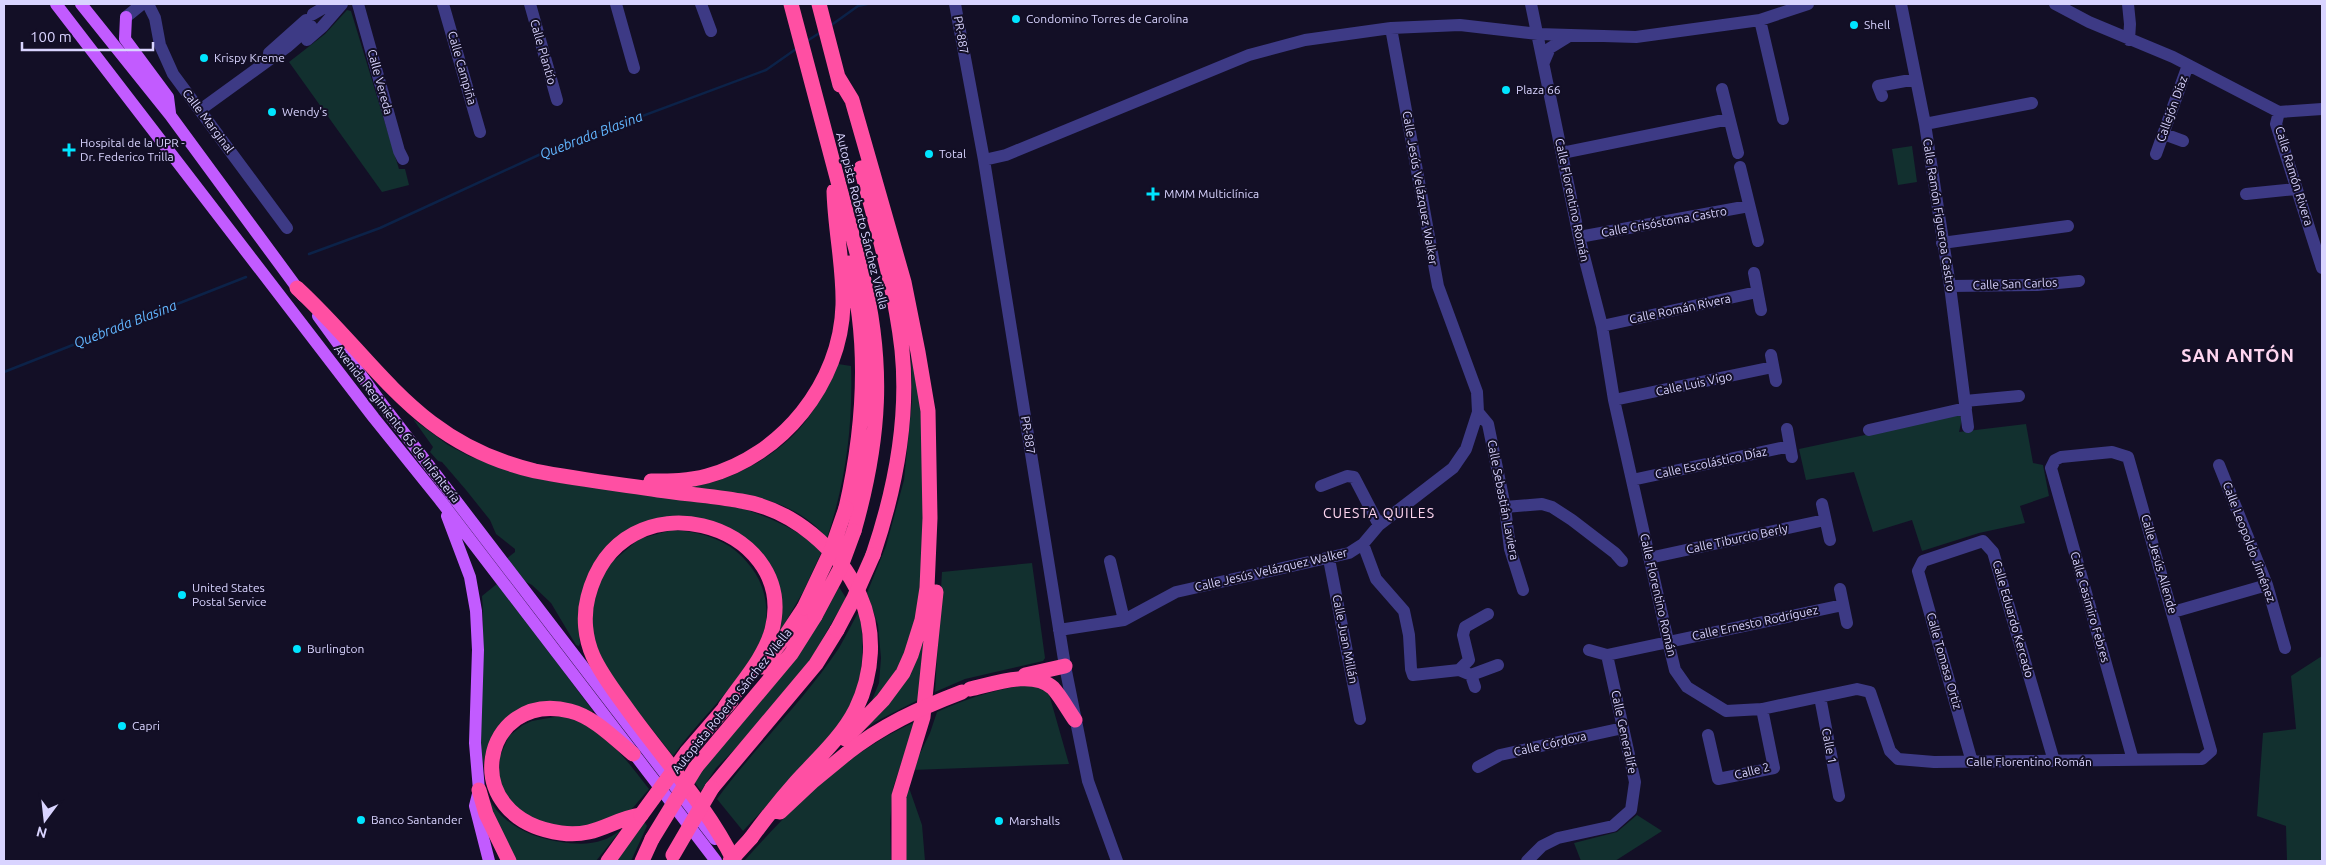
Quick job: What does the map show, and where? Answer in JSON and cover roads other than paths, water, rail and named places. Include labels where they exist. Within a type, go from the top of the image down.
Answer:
[{"type":"highway","name":"Autopista Roberto Sánchez Vilella","points":[[671,858],[712,788],[816,664],[837,630],[873,556],[888,508],[898,457],[903,407],[902,352],[895,301],[819,4]]},
{"type":"highway","name":"Autopista Roberto Sánchez Vilella","points":[[642,861],[652,839],[696,767],[791,654],[810,612],[840,569],[865,495],[875,439],[878,406],[876,352],[869,299],[791,5]]},
{"type":"highway","points":[[838,77],[852,100],[904,282],[928,411],[938,489],[937,571],[923,717],[899,796],[899,861]]},
{"type":"highway","points":[[600,482],[689,480],[721,472],[739,464],[766,447],[803,412],[815,395],[834,355],[842,320],[843,285],[834,221],[834,170]]},
{"type":"highway","points":[[608,861],[687,752],[810,612],[846,508],[857,452],[862,369],[857,300],[847,255],[834,170]]},
{"type":"highway","points":[[297,288],[325,314],[361,356],[408,404],[438,430],[456,441],[502,463],[535,471],[750,503],[788,518],[813,534],[832,552],[852,578],[864,604],[868,621],[870,662],[863,694],[838,736],[778,802],[732,861],[720,831],[602,673],[587,641],[586,611],[592,583],[605,559],[621,542],[633,535],[650,528],[678,522],[707,526],[724,533],[739,542],[764,570],[774,594],[774,614],[771,632],[754,665],[725,708]]},
{"type":"highway","points":[[819,757],[848,737],[883,700],[903,673],[915,644],[925,602],[928,570],[928,411]]},
{"type":"highway","points":[[751,838],[864,739],[908,714],[966,690],[1005,678],[1065,666]]},
{"type":"highway","points":[[966,690],[1012,680],[1038,680],[1047,683],[1054,689],[1075,720]]},
{"type":"highway","points":[[633,754],[586,717],[559,709],[533,712],[513,722],[500,738],[492,756],[492,778],[495,791],[508,810],[518,818],[546,830],[562,834],[592,832],[631,816],[641,815]]},
{"type":"highway","points":[[479,790],[486,814],[509,861]]},
{"type":"main road","name":"Avenida Regimiento 65 de Infantería","points":[[56,4],[357,396],[440,500],[716,861]]},
{"type":"main road","name":"Avenida Regimiento 65 de Infantería","points":[[81,4],[170,115],[385,408],[732,861]]},
{"type":"main road","points":[[126,17],[125,39],[168,97],[170,115]]},
{"type":"main road","points":[[440,500],[465,558],[476,610],[478,650],[475,743],[479,790],[475,806],[488,861]]},
{"type":"street","points":[[126,17],[142,4]]},
{"type":"street","name":"Calle Marginal","points":[[148,4],[155,18],[160,45],[173,74],[287,228]]},
{"type":"street","points":[[200,110],[261,65],[292,51],[312,36],[315,20],[330,4]]},
{"type":"street","points":[[261,65],[272,48],[342,4]]},
{"type":"street","name":"Calle Vereda","points":[[358,4],[399,152],[403,159]]},
{"type":"street","name":"Calle Campiña","points":[[443,4],[480,132]]},
{"type":"street","name":"Calle Plantío","points":[[530,4],[557,100]]},
{"type":"street","points":[[616,4],[634,68]]},
{"type":"street","points":[[701,4],[711,31]]},
{"type":"street","name":"PR-887","points":[[956,4],[984,160],[1075,720],[1088,780],[1117,861]]},
{"type":"street","name":"Calle Florentino Román","points":[[1531,4],[1579,237],[1602,326],[1614,400],[1649,558],[1675,670],[1687,687],[1726,711],[1762,709],[1857,689],[1870,692],[1890,751],[1898,759],[1972,762],[2202,759],[2211,750],[2207,736]]},
{"type":"street","points":[[984,160],[1006,155],[1249,55],[1305,40],[1390,28],[1460,25],[1538,34],[1636,37],[1760,20],[1804,4]]},
{"type":"street","name":"Calle Ramón Figueroa Castro","points":[[1901,4],[1925,124],[1950,286],[1968,427]]},
{"type":"street","points":[[2054,4],[2129,40],[2188,65],[2278,112],[2322,109]]},
{"type":"street","points":[[2128,4],[2129,40]]},
{"type":"street","points":[[1760,20],[1783,119]]},
{"type":"street","name":"Calle Jesús Velázquez Walker","points":[[1059,630],[1124,620],[1176,592],[1313,560],[1329,559],[1348,554],[1363,544],[1379,525],[1453,468],[1466,449],[1478,412],[1477,392],[1438,286],[1390,28]]},
{"type":"street","points":[[1544,62],[1550,48],[1572,35]]},
{"type":"street","name":"Callejón Díaz","points":[[2156,154],[2188,65]]},
{"type":"street","points":[[1882,96],[1878,86],[1916,79]]},
{"type":"street","points":[[1722,90],[1738,153]]},
{"type":"street","points":[[1925,124],[2032,103]]},
{"type":"street","name":"Calle Ramón Rivera","points":[[2278,112],[2276,124],[2322,268]]},
{"type":"street","points":[[1562,153],[1729,119]]},
{"type":"street","points":[[2164,134],[2183,141]]},
{"type":"street","points":[[1740,167],[1758,241]]},
{"type":"street","points":[[2246,194],[2296,189]]},
{"type":"street","name":"Calle Crisóstoma Castro","points":[[1579,237],[1749,206]]},
{"type":"street","points":[[1942,243],[2068,226]]},
{"type":"street","points":[[1754,273],[1761,310]]},
{"type":"street","name":"Calle San Carlos","points":[[1950,286],[2037,286],[2080,280]]},
{"type":"street","name":"Calle Román Rivera","points":[[1602,326],[1757,292]]},
{"type":"street","name":"Calle Luis Vigo","points":[[1614,400],[1772,361],[1776,381]]},
{"type":"street","points":[[1869,430],[1966,405],[2019,396]]},
{"type":"street","name":"Calle Sebastián Laviera","points":[[1478,412],[1488,424],[1505,507],[1510,549],[1523,590]]},
{"type":"street","name":"Calle Escolástico Díaz","points":[[1632,480],[1791,451],[1787,429]]},
{"type":"street","name":"Calle Jesús Allende","points":[[2061,458],[2112,452],[2128,457],[2207,736]]},
{"type":"street","name":"Calle Casimiro Febres","points":[[2061,458],[2055,460],[2051,468],[2133,760]]},
{"type":"street","name":"Calle Leopoldo Jiménez","points":[[2219,465],[2267,585],[2285,648]]},
{"type":"street","points":[[1321,486],[1347,476],[1354,477],[1379,525]]},
{"type":"street","points":[[1505,507],[1542,504],[1557,510],[1615,552],[1622,561]]},
{"type":"street","points":[[1822,504],[1830,540]]},
{"type":"street","name":"Calle Tiburcio Berly","points":[[1649,558],[1825,520]]},
{"type":"street","name":"Calle Eduardo Kercado","points":[[1923,561],[1983,541],[1993,552],[2054,761]]},
{"type":"street","points":[[1363,544],[1376,580],[1404,611],[1413,675],[1452,670],[1468,660],[1463,635],[1464,626],[1488,614]]},
{"type":"street","name":"Calle Juan Millán","points":[[1329,559],[1360,719]]},
{"type":"street","points":[[1110,561],[1124,620]]},
{"type":"street","name":"Calle Tomasa Ortiz","points":[[1923,561],[1918,570],[1972,762]]},
{"type":"street","points":[[2173,612],[2267,585]]},
{"type":"street","points":[[1840,589],[1847,623]]},
{"type":"street","name":"Calle Ernesto Rodríguez","points":[[1668,640],[1843,605]]},
{"type":"street","points":[[1589,650],[1607,655],[1668,640]]},
{"type":"street","name":"Calle Generalife","points":[[1527,861],[1542,846],[1558,838],[1613,826],[1631,810],[1635,782],[1607,655]]},
{"type":"street","points":[[1452,670],[1473,681],[1498,665]]},
{"type":"street","name":"Calle 1","points":[[1820,697],[1839,796]]},
{"type":"street","name":"Calle 2","points":[[1708,735],[1718,779],[1774,768],[1762,709]]},
{"type":"street","name":"Calle Córdova","points":[[1478,767],[1500,755],[1623,728]]},
{"type":"waterway","name":"Quebrada Blasina","points":[[830,26],[858,6],[867,4]]},
{"type":"waterway","name":"Quebrada Blasina","points":[[807,41],[821,32]]},
{"type":"waterway","name":"Quebrada Blasina","points":[[309,254],[380,228],[543,153],[766,70],[796,49]]},
{"type":"waterway","name":"Quebrada Blasina","points":[[4,372],[246,277]]},
{"type":"place","name":"Condomino Torres de Carolina","points":[[1016,19]]},
{"type":"place","name":"Shell","points":[[1854,25]]},
{"type":"place","name":"Krispy Kreme","points":[[204,58]]},
{"type":"place","name":"Plaza 66","points":[[1506,90]]},
{"type":"place","name":"Wendy's","points":[[272,112]]},
{"type":"place","name":"Hospital de la UPR - Dr. Federico Trilla","points":[[69,150]]},
{"type":"place","name":"Total","points":[[929,154]]},
{"type":"place","name":"MMM Multiclínica","points":[[1153,194]]},
{"type":"place","name":"United States Postal Service","points":[[182,595]]},
{"type":"place","name":"Burlington","points":[[297,649]]},
{"type":"place","name":"Capri","points":[[122,726]]},
{"type":"place","name":"Banco Santander","points":[[361,820]]},
{"type":"place","name":"Marshalls","points":[[999,821]]},
{"type":"district","name":"SAN ANTÓN","points":[[2238,356]]},
{"type":"district","name":"CUESTA QUILES","points":[[1379,513]]}]
